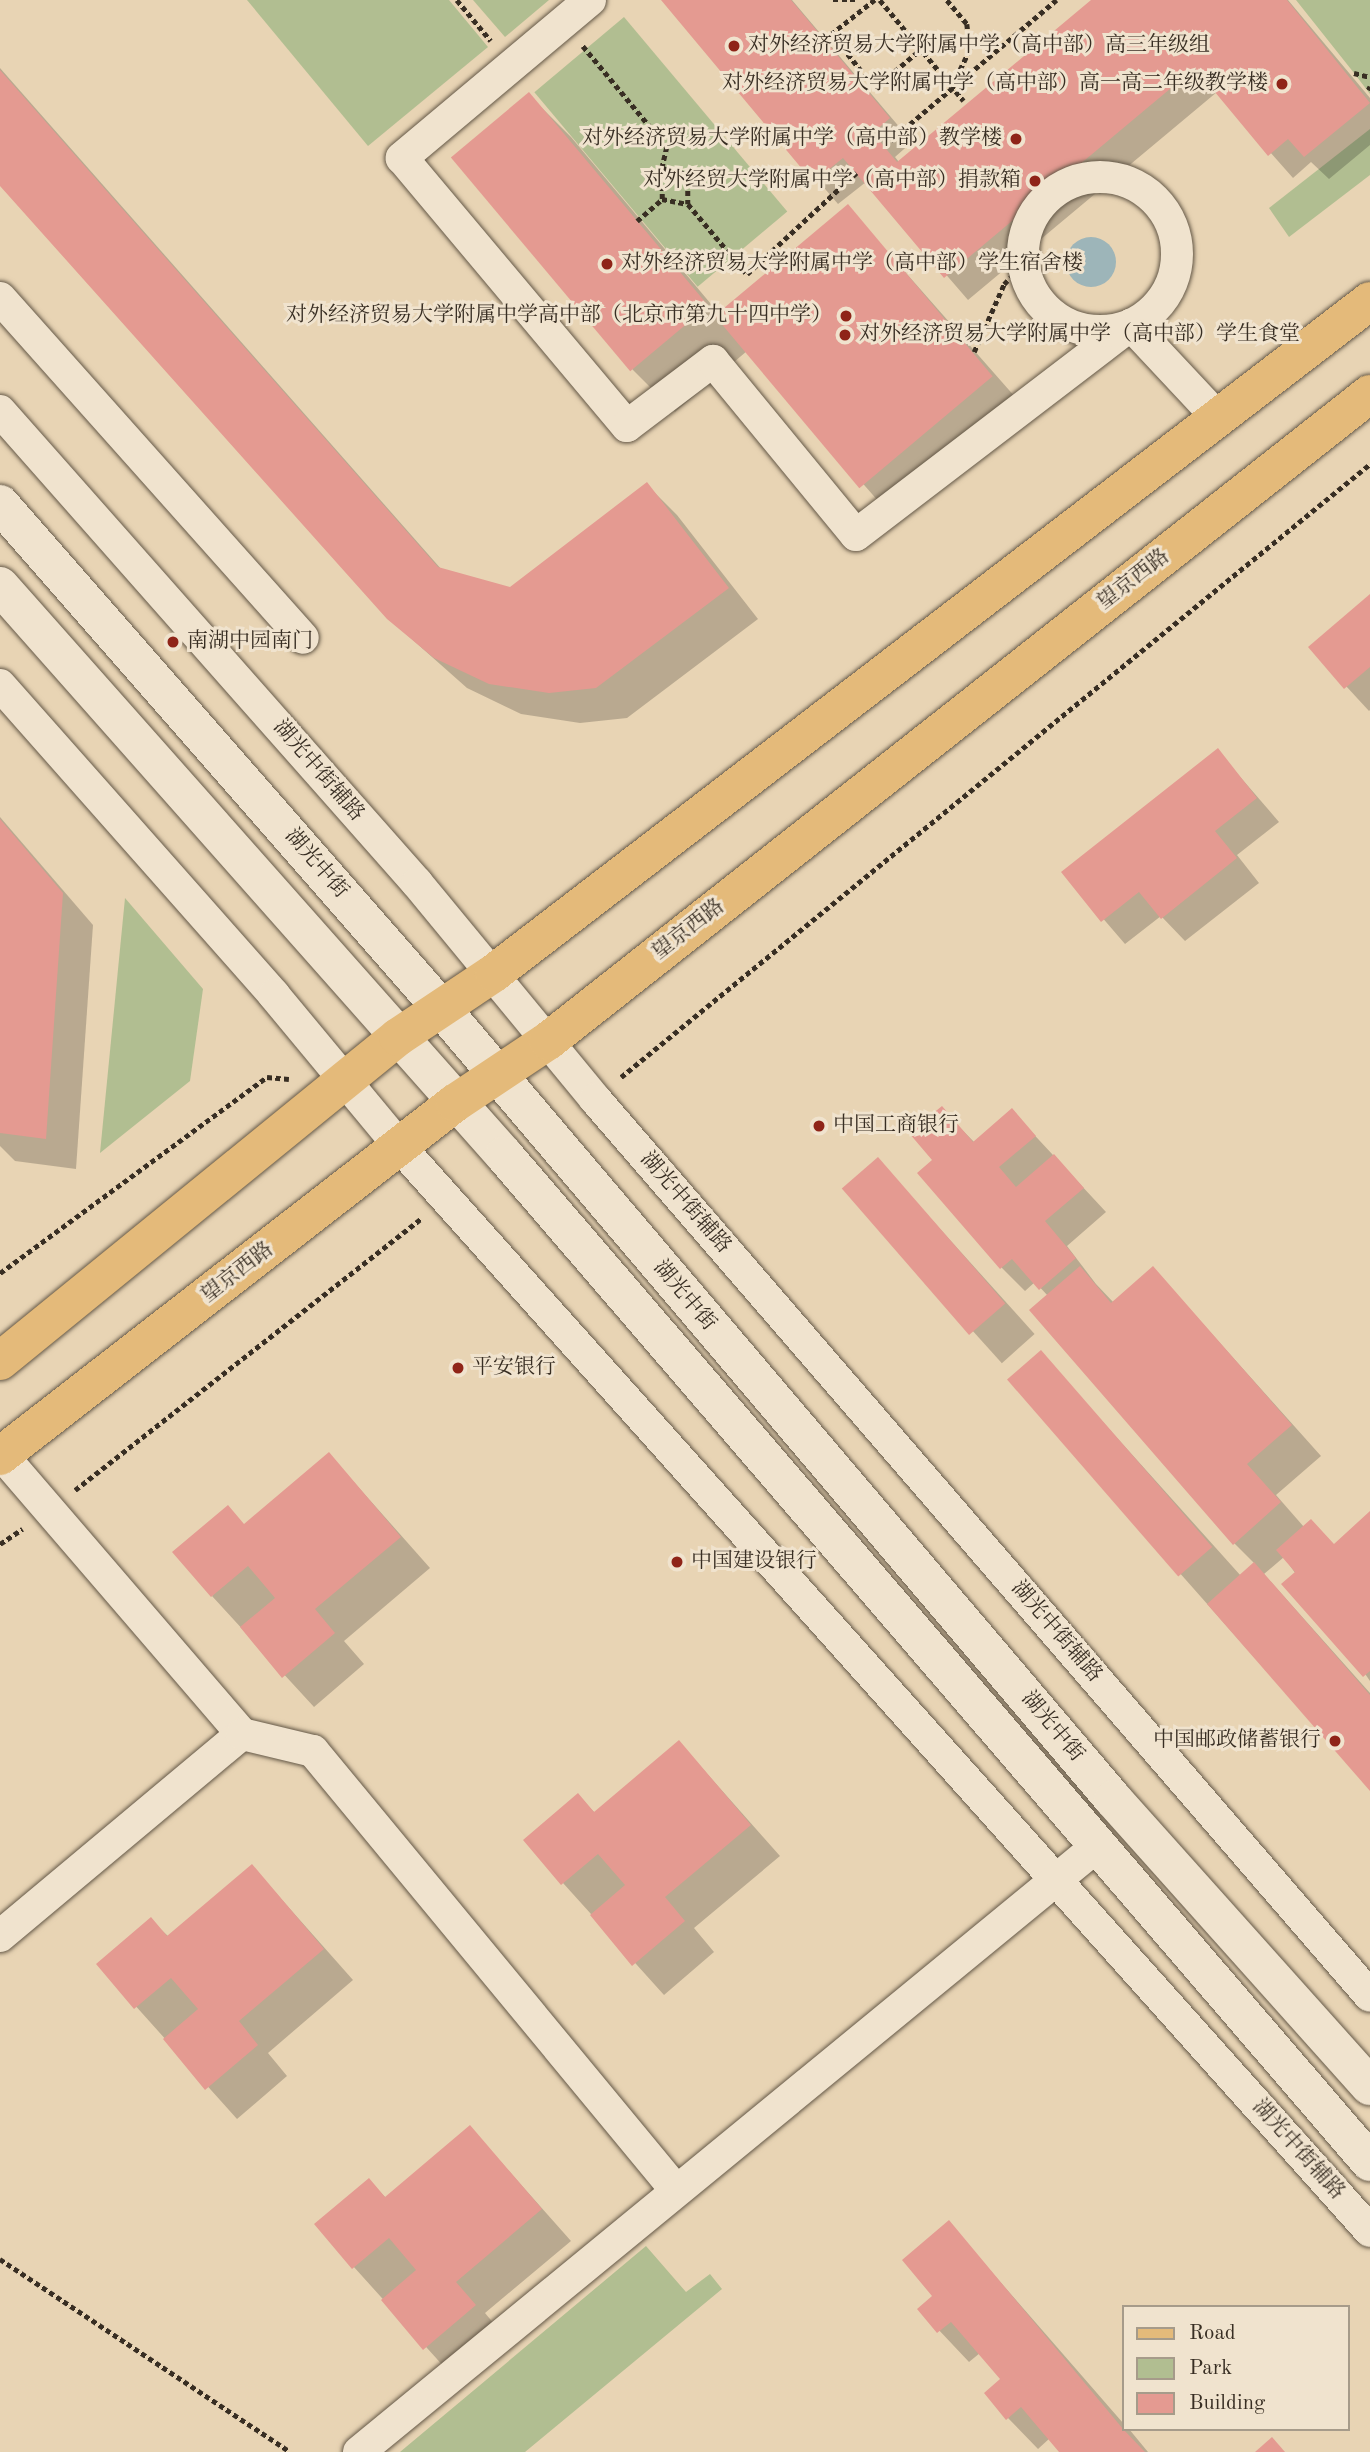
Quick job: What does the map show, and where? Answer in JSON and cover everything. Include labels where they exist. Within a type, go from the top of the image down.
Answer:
[{"type":"main road","points":[[0,1360],[346,1083],[398,1037],[494,973],[1370,301]]},
{"type":"main road","name":"望京西路","points":[[1,1456],[401,1148],[455,1103],[548,1041],[1370,394]]},
{"type":"main road","name":"湖光中街","points":[[0,504],[497,1073],[1113,1799],[1370,2086]]},
{"type":"main road","points":[[0,586],[398,1037],[1370,2162]]},
{"type":"street","points":[[590,0],[402,158],[627,426],[713,361],[856,534],[1153,311],[1168,290],[1176,266],[1176,240],[1167,216],[1150,197],[1128,183],[1103,177],[1078,180],[1053,189],[1029,224],[1023,264],[1030,287],[1062,322],[1084,330],[1108,331],[1131,325]]},
{"type":"street","points":[[0,298],[303,638]]},
{"type":"street","points":[[1131,325],[1217,417]]},
{"type":"street","name":"湖光中街辅路","points":[[0,411],[494,973],[595,1099],[1370,1996]]},
{"type":"street","name":"湖光中街辅路","points":[[0,685],[401,1148],[1370,2231]]},
{"type":"street","points":[[1,1456],[242,1734],[313,1751],[676,2189]]},
{"type":"street","points":[[0,1936],[242,1734]]},
{"type":"street","points":[[359,2452],[676,2189],[1096,1847]]},
{"type":"path","points":[[457,0],[512,65]]},
{"type":"path","points":[[833,0],[856,0]]},
{"type":"path","points":[[920,49],[876,88],[832,34],[877,0],[920,49],[964,101]]},
{"type":"path","points":[[947,0],[967,24],[970,50],[952,87]]},
{"type":"path","points":[[884,146],[1056,0]]},
{"type":"path","points":[[563,22],[667,147],[662,168],[662,199],[637,221]]},
{"type":"path","points":[[1354,73],[1370,77]]},
{"type":"path","points":[[662,168],[688,174],[688,204]]},
{"type":"path","points":[[662,199],[688,204],[747,274],[856,173]]},
{"type":"path","points":[[974,352],[1004,284],[1023,264]]},
{"type":"path","points":[[595,1099],[1370,464]]},
{"type":"path","points":[[0,1273],[267,1077],[346,1083]]},
{"type":"path","points":[[0,1544],[50,1510],[446,1198]]},
{"type":"path","points":[[0,2259],[290,2452]]},
{"type":"green space","points":[[247,0],[449,0],[488,47],[368,146]]},
{"type":"green space","points":[[473,0],[549,0],[505,37]]},
{"type":"green space","points":[[1296,0],[1370,0],[1370,94],[1354,73]]},
{"type":"green space","points":[[624,17],[787,212],[698,287],[534,92]]},
{"type":"green space","points":[[1370,129],[1370,175],[1289,237],[1269,208]]},
{"type":"green space","points":[[125,898],[203,989],[190,1081],[100,1153]]},
{"type":"green space","points":[[646,2246],[686,2292],[710,2274],[722,2289],[525,2452],[400,2452]]},
{"type":"water","points":[[1081,238],[1101,238],[1115,252],[1115,272],[1101,286],[1081,286],[1067,272],[1067,252]]},
{"type":"building","points":[[661,0],[791,0],[890,118],[873,133],[897,162],[1091,0],[1287,0],[1370,103],[1304,157],[1288,139],[1268,156],[1195,68],[944,278],[843,158],[813,182]]},
{"type":"building","points":[[0,70],[438,567],[510,587],[647,482],[729,588],[596,688],[549,693],[489,684],[434,658],[387,619],[0,186]]},
{"type":"building","name":"对外经济贸易大学附属中学（高中部）学生宿舍楼","points":[[529,92],[708,306],[630,371],[451,158]]},
{"type":"building","name":"对外经济贸易大学附属中学（高中部）学生食堂","points":[[848,204],[993,376],[859,488],[715,316]]},
{"type":"building","points":[[1370,594],[1370,667],[1344,689],[1308,647]]},
{"type":"building","points":[[1218,748],[1257,798],[1215,831],[1237,858],[1161,919],[1139,892],[1101,922],[1061,872]]},
{"type":"building","points":[[0,819],[63,893],[46,1139],[0,1133]]},
{"type":"building","points":[[942,1106],[973,1142],[1012,1108],[1036,1136],[999,1167],[1016,1187],[1054,1154],[1084,1188],[1045,1221],[1076,1258],[1039,1290],[1012,1259],[1000,1269],[917,1173],[932,1160],[909,1133]]},
{"type":"building","points":[[878,1157],[1005,1303],[969,1335],[842,1188]]},
{"type":"building","points":[[1080,1266],[1111,1303],[1153,1266],[1292,1425],[1247,1464],[1281,1502],[1233,1545],[1029,1310]]},
{"type":"building","points":[[1041,1350],[1212,1547],[1178,1577],[1007,1380]]},
{"type":"building","points":[[329,1452],[401,1537],[315,1609],[335,1633],[282,1678],[240,1627],[275,1598],[248,1566],[211,1597],[172,1552],[228,1505],[244,1524]]},
{"type":"building","points":[[1370,1511],[1370,1671],[1363,1677],[1281,1584],[1295,1572],[1276,1550],[1311,1519],[1334,1544]]},
{"type":"building","points":[[1254,1562],[1370,1695],[1370,1791],[1207,1604]]},
{"type":"building","points":[[679,1740],[751,1825],[665,1897],[685,1921],[632,1966],[590,1915],[625,1885],[598,1854],[561,1885],[523,1840],[578,1793],[594,1812]]},
{"type":"building","points":[[252,1864],[324,1949],[239,2021],[258,2045],[205,2090],[163,2039],[198,2009],[171,1978],[134,2009],[96,1964],[151,1917],[167,1936]]},
{"type":"building","points":[[470,2125],[542,2209],[456,2282],[476,2305],[423,2350],[381,2300],[416,2270],[389,2238],[352,2269],[314,2224],[369,2178],[385,2197]]},
{"type":"building","points":[[949,2220],[1122,2431],[1145,2452],[1059,2452],[1021,2407],[1006,2420],[984,2393],[1000,2379],[951,2322],[937,2333],[917,2309],[932,2296],[902,2260]]},
{"type":"building","points":[[1272,2437],[1285,2452],[1255,2452]]},
{"type":"place","name":"对外经济贸易大学附属中学（高中部）高三年级组","points":[[734,46]]},
{"type":"place","name":"对外经济贸易大学附属中学（高中部）高一高二年级教学楼","points":[[1282,84]]},
{"type":"place","name":"对外经济贸易大学附属中学（高中部）教学楼","points":[[1016,139]]},
{"type":"place","name":"对外经贸大学附属中学（高中部）捐款箱","points":[[1035,181]]},
{"type":"place","name":"对外经济贸易大学附属中学（高中部）学生宿舍楼","points":[[607,264]]},
{"type":"place","name":"对外经济贸易大学附属中学高中部（北京市第九十四中学）","points":[[846,316]]},
{"type":"place","name":"对外经济贸易大学附属中学（高中部）学生食堂","points":[[845,335]]},
{"type":"place","name":"南湖中园南门","points":[[173,642]]},
{"type":"place","name":"中国工商银行","points":[[819,1126]]},
{"type":"place","name":"平安银行","points":[[458,1368]]},
{"type":"place","name":"中国建设银行","points":[[677,1562]]},
{"type":"place","name":"中国邮政储蓄银行","points":[[1335,1741]]}]
